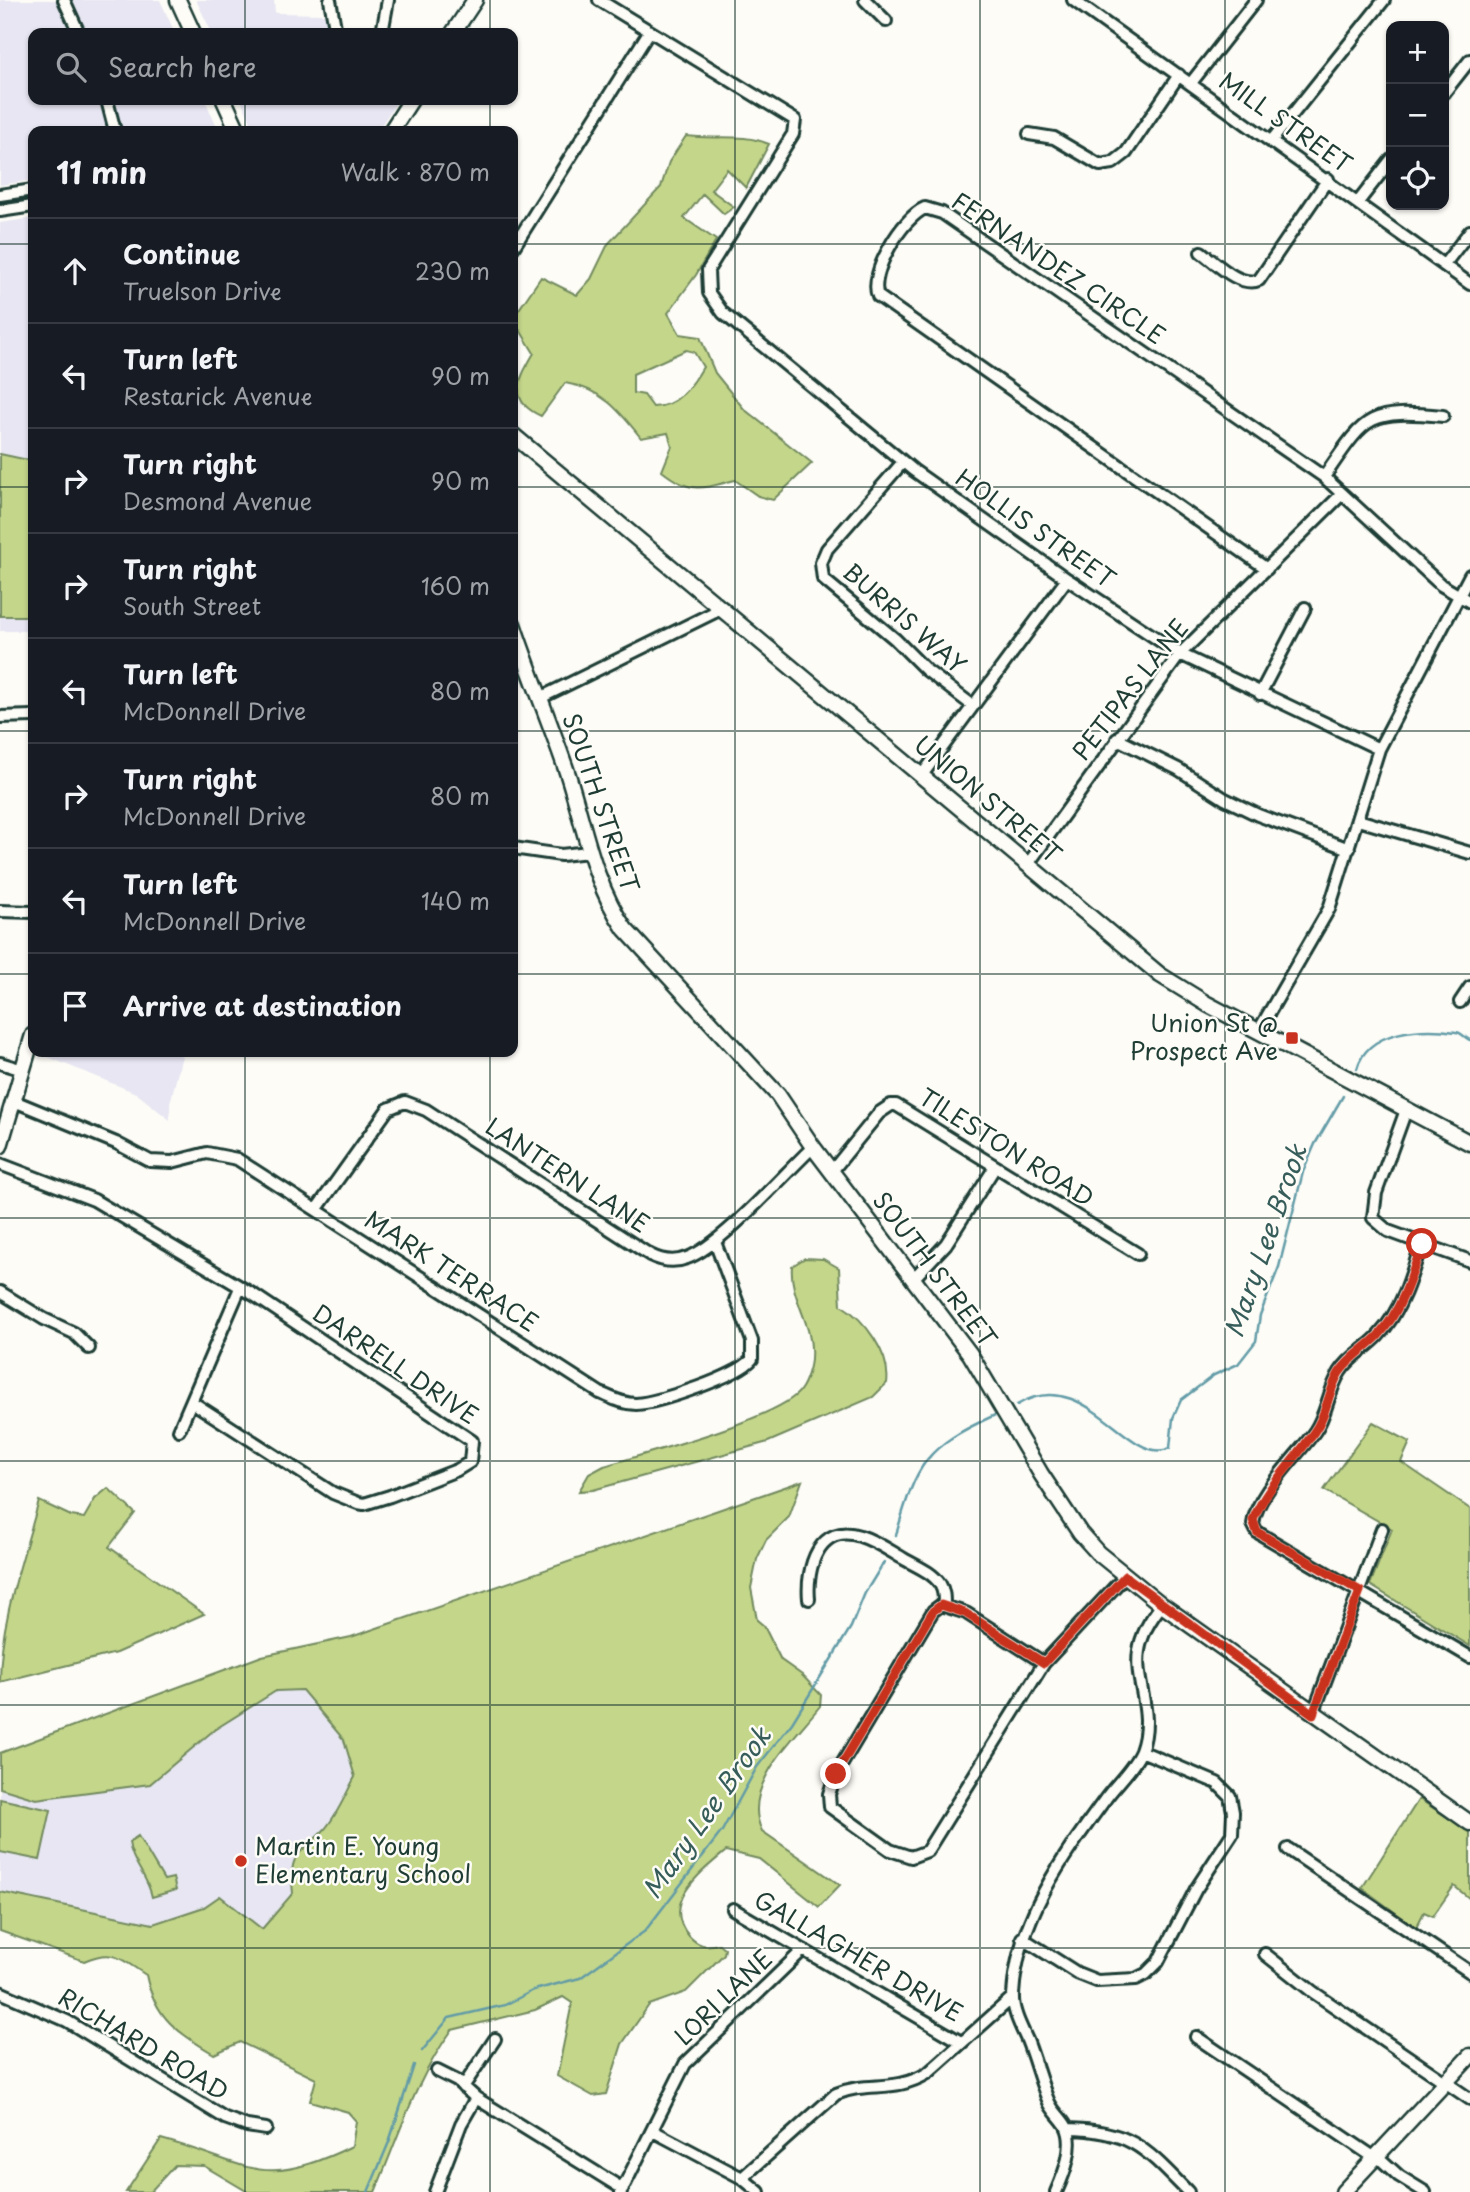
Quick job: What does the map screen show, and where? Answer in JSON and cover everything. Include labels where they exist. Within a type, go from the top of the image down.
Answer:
[{"type":"main road","points":[[178,0],[191,28]]},
{"type":"main road","points":[[456,28],[475,0]]},
{"type":"main road","points":[[226,105],[236,126]]},
{"type":"main road","points":[[394,126],[408,105]]},
{"type":"main road","name":"UNION STREET","points":[[518,439],[1172,984],[1470,1143]]},
{"type":"main road","name":"SOUTH STREET","points":[[518,638],[571,785],[603,892],[625,929],[778,1095],[813,1147],[970,1354],[1041,1474],[1080,1533],[1125,1576],[1162,1605],[1470,1824]]},
{"type":"main road","points":[[0,1146],[28,1052]]},
{"type":"main road","points":[[1343,2192],[1470,2056]]},
{"type":"street","points":[[64,0],[77,28]]},
{"type":"street","points":[[330,0],[335,28]]},
{"type":"street","points":[[384,28],[388,0]]},
{"type":"street","points":[[518,240],[649,32],[598,0]]},
{"type":"street","points":[[865,0],[886,21]]},
{"type":"street","name":"MILL STREET","points":[[1073,0],[1359,201],[1470,284]]},
{"type":"street","points":[[1191,83],[1256,0]]},
{"type":"street","points":[[1272,140],[1384,0]]},
{"type":"street","name":"HOLLIS STREET","points":[[649,32],[791,116],[796,123],[793,134],[714,257],[707,276],[708,288],[723,313],[903,462],[1067,579],[1180,654],[1379,749]]},
{"type":"street","points":[[1449,87],[1470,60]]},
{"type":"street","points":[[1029,134],[1054,138],[1100,165],[1112,163],[1126,153],[1179,75]]},
{"type":"street","points":[[108,105],[114,126]]},
{"type":"street","points":[[1359,201],[1386,166]]},
{"type":"street","points":[[1202,252],[1241,280],[1251,283],[1259,280],[1328,179]]},
{"type":"street","points":[[0,195],[28,191]]},
{"type":"street","points":[[0,211],[28,207]]},
{"type":"street","name":"FERNANDEZ CIRCLE","points":[[1267,569],[877,296],[874,279],[909,217],[925,208],[942,213],[1324,477],[1441,585],[1465,599]]},
{"type":"street","points":[[1444,265],[1470,231]]},
{"type":"street","points":[[1324,477],[1355,431],[1367,420],[1394,412],[1443,416]]},
{"type":"street","name":"BURRIS WAY","points":[[903,462],[827,549],[821,563],[823,579],[895,639],[926,670],[972,705]]},
{"type":"street","name":"PETIPAS LANE","points":[[1028,864],[1180,654],[1341,495]]},
{"type":"street","points":[[1258,1031],[1329,909],[1379,749],[1465,599],[1470,575]]},
{"type":"street","points":[[922,775],[1067,579]]},
{"type":"street","points":[[540,698],[723,608]]},
{"type":"street","points":[[1260,694],[1306,608]]},
{"type":"street","points":[[0,717],[28,716]]},
{"type":"street","points":[[1116,739],[1178,769],[1225,799],[1258,815],[1349,849]]},
{"type":"street","points":[[1358,820],[1470,853]]},
{"type":"street","points":[[518,849],[561,855],[589,852]]},
{"type":"street","points":[[0,911],[28,912]]},
{"type":"street","points":[[1460,1002],[1470,987]]},
{"type":"street","points":[[0,1063],[23,1070]]},
{"type":"street","name":"MARK TERRACE","points":[[14,1101],[116,1143],[150,1161],[172,1162],[207,1153],[231,1157],[600,1393],[634,1404],[731,1373],[752,1359],[752,1341],[715,1242]]},
{"type":"street","name":"LANTERN LANE","points":[[316,1210],[388,1109],[405,1102],[426,1110],[656,1258],[682,1260],[715,1242],[813,1147]]},
{"type":"street","name":"TILESTON ROAD","points":[[832,1171],[879,1113],[891,1105],[1138,1254]]},
{"type":"street","points":[[1406,1110],[1371,1208],[1378,1225],[1470,1261]]},
{"type":"street","name":"DARRELL DRIVE","points":[[0,1164],[94,1200],[240,1288],[472,1441],[470,1462],[457,1470],[390,1496],[358,1503],[333,1493],[192,1402]]},
{"type":"street","points":[[912,1280],[946,1244],[995,1167]]},
{"type":"street","points":[[1422,1244],[1409,1282],[1388,1322],[1378,1336],[1351,1357],[1338,1374],[1317,1428],[1278,1477],[1253,1524],[1257,1532],[1470,1657]]},
{"type":"street","points":[[178,1430],[240,1288]]},
{"type":"street","points":[[0,1292],[74,1333],[89,1348]]},
{"type":"street","points":[[1313,1714],[1382,1529]]},
{"type":"street","points":[[809,1599],[809,1568],[815,1553],[824,1543],[847,1534],[873,1541],[930,1574],[941,1586],[944,1605]]},
{"type":"street","points":[[1044,1663],[965,1613],[944,1605],[933,1611],[836,1774],[829,1794],[830,1807],[890,1850],[911,1857],[931,1848],[1044,1663],[1125,1576]]},
{"type":"street","points":[[1056,2192],[1066,2167],[1068,2129],[1048,2101],[1013,1997],[1022,1938],[1042,1895],[1141,1751],[1145,1725],[1136,1659],[1138,1646],[1152,1616],[1162,1605]]},
{"type":"street","points":[[1022,1938],[1077,1973],[1097,1981],[1136,1979],[1146,1974],[1158,1962],[1196,1889],[1232,1834],[1233,1812],[1230,1796],[1217,1783],[1141,1751]]},
{"type":"street","points":[[1288,1849],[1470,1972]]},
{"type":"street","name":"GALLAGHER DRIVE","points":[[733,1909],[961,2042]]},
{"type":"street","name":"LORI LANE","points":[[622,2190],[685,2064],[803,1950]]},
{"type":"street","points":[[1265,1954],[1313,1992],[1470,2099]]},
{"type":"street","name":"RICHARD ROAD","points":[[0,1993],[67,2021],[225,2118],[266,2129]]},
{"type":"street","points":[[742,2178],[836,2094],[852,2088],[899,2087],[914,2082],[928,2073],[1013,1997]]},
{"type":"street","points":[[1196,2038],[1425,2192]]},
{"type":"street","points":[[463,2087],[495,2039]]},
{"type":"street","points":[[437,2071],[622,2190]]},
{"type":"street","points":[[435,2192],[461,2124],[476,2098]]},
{"type":"street","points":[[1068,2129],[1126,2137],[1145,2150],[1188,2192]]},
{"type":"street","points":[[653,2131],[742,2178],[759,2192]]},
{"type":"shaded area","points":[[0,0],[59,0],[72,28],[28,28],[28,105],[103,105],[109,126],[28,126],[28,181],[0,185]]},
{"type":"shaded area","points":[[68,0],[160,0],[173,28],[82,28]]},
{"type":"shaded area","points":[[196,0],[274,0],[275,13],[326,14],[329,28],[210,28]]},
{"type":"shaded area","points":[[113,105],[207,105],[217,126],[118,126]]},
{"type":"shaded area","points":[[243,105],[395,105],[380,126],[253,126]]},
{"type":"shaded area","points":[[28,219],[28,631],[0,631],[0,223]]},
{"type":"shaded area","points":[[48,1057],[182,1057],[170,1103],[170,1120],[136,1093]]},
{"type":"shaded area","name":"Martin E. Young Elementary School","points":[[263,1656],[502,1810],[385,2116],[91,1934],[0,1912],[0,1753]]},
{"type":"green space","points":[[686,136],[739,138],[769,144],[746,188],[727,169],[711,190],[734,207],[724,214],[703,194],[684,218],[716,240],[696,275],[668,313],[680,334],[700,337],[715,373],[744,409],[812,463],[773,500],[758,496],[735,480],[697,488],[672,478],[662,471],[672,446],[668,433],[641,438],[609,402],[589,390],[565,383],[541,416],[530,410],[519,396],[520,380],[534,353],[518,330],[518,311],[541,277],[577,295],[591,279],[608,244],[661,187],[669,162]],"holes":[[[686,350],[694,352],[703,367],[683,394],[662,406],[653,407],[644,395],[633,393],[633,374]]]},
{"type":"green space","points":[[0,454],[28,460],[28,616],[0,616]]},
{"type":"green space","points":[[805,1258],[823,1259],[839,1268],[841,1305],[867,1328],[874,1338],[885,1361],[887,1383],[873,1397],[768,1442],[593,1490],[579,1491],[589,1474],[604,1466],[741,1423],[789,1400],[801,1389],[810,1365],[811,1345],[794,1289],[792,1266]]},
{"type":"green space","points":[[1373,1422],[1410,1442],[1401,1462],[1470,1509],[1470,1646],[1370,1585],[1392,1529],[1324,1490]]},
{"type":"green space","points":[[802,1481],[789,1517],[766,1540],[757,1559],[751,1588],[757,1620],[764,1626],[781,1660],[802,1675],[821,1695],[820,1706],[773,1764],[758,1797],[757,1814],[762,1831],[840,1885],[819,1907],[759,1859],[726,1851],[706,1868],[681,1900],[681,1924],[696,1942],[706,1945],[719,1944],[725,1949],[724,1954],[686,1992],[649,2005],[622,2044],[606,2094],[593,2096],[557,2076],[572,2003],[563,1997],[535,2010],[452,2030],[418,2088],[375,2192],[248,2192],[204,2166],[175,2165],[150,2192],[126,2192],[161,2139],[236,2164],[274,2170],[295,2168],[352,2146],[356,2121],[348,2112],[310,2101],[316,2079],[240,2042],[214,2054],[189,2039],[170,2023],[155,2003],[146,1975],[123,1960],[103,1955],[84,1961],[0,1931],[0,1892],[153,1924],[204,1907],[220,1896],[262,1929],[293,1893],[292,1870],[297,1856],[329,1824],[355,1777],[344,1740],[302,1690],[276,1691],[214,1730],[150,1784],[36,1799],[0,1788],[0,1753],[262,1656],[351,1637]]},
{"type":"green space","points":[[108,1488],[135,1513],[109,1547],[204,1614],[116,1653],[0,1682],[8,1613],[39,1501],[71,1516],[84,1518],[95,1499]]},
{"type":"green space","points":[[0,1799],[51,1810],[40,1860],[0,1852]]},
{"type":"green space","points":[[1419,1799],[1470,1832],[1470,1899],[1454,1886],[1433,1916],[1424,1912],[1416,1928],[1362,1888]]},
{"type":"green space","points":[[138,1836],[164,1880],[173,1878],[176,1890],[152,1897],[130,1849],[129,1842]]},
{"type":"waterway","name":"Mary Lee Brook","points":[[1357,1069],[1372,1046],[1384,1038],[1398,1034],[1428,1030],[1458,1032],[1470,1040]]},
{"type":"waterway","name":"Mary Lee Brook","points":[[1017,1405],[1042,1396],[1064,1397],[1085,1405],[1138,1444],[1154,1450],[1170,1448],[1173,1418],[1181,1400],[1214,1375],[1238,1364],[1256,1341],[1260,1315],[1279,1267],[1303,1172],[1315,1144],[1343,1096]]},
{"type":"waterway","name":"Mary Lee Brook","points":[[896,1535],[910,1490],[927,1460],[953,1437],[995,1415]]},
{"type":"waterway","name":"Mary Lee Brook","points":[[422,2051],[449,2018],[505,2005],[534,1990],[580,1978],[645,1931],[722,1831],[757,1767],[792,1723],[851,1627],[865,1593],[884,1562]]},
{"type":"waterway","name":"Mary Lee Brook","points":[[368,2192],[389,2142],[414,2065]]},
{"type":"place","name":"Union St @ Prospect Ave","points":[[1292,1038]]},
{"type":"place","name":"Martin E. Young Elementary School","points":[[241,1861]]},
{"type":"route","points":[[836,1774],[933,1611],[941,1605],[965,1613],[1044,1663],[1125,1576],[1313,1714],[1360,1591],[1257,1532],[1253,1520],[1284,1468],[1317,1428],[1338,1374],[1351,1357],[1378,1336],[1388,1322],[1400,1302],[1422,1244]]}]
